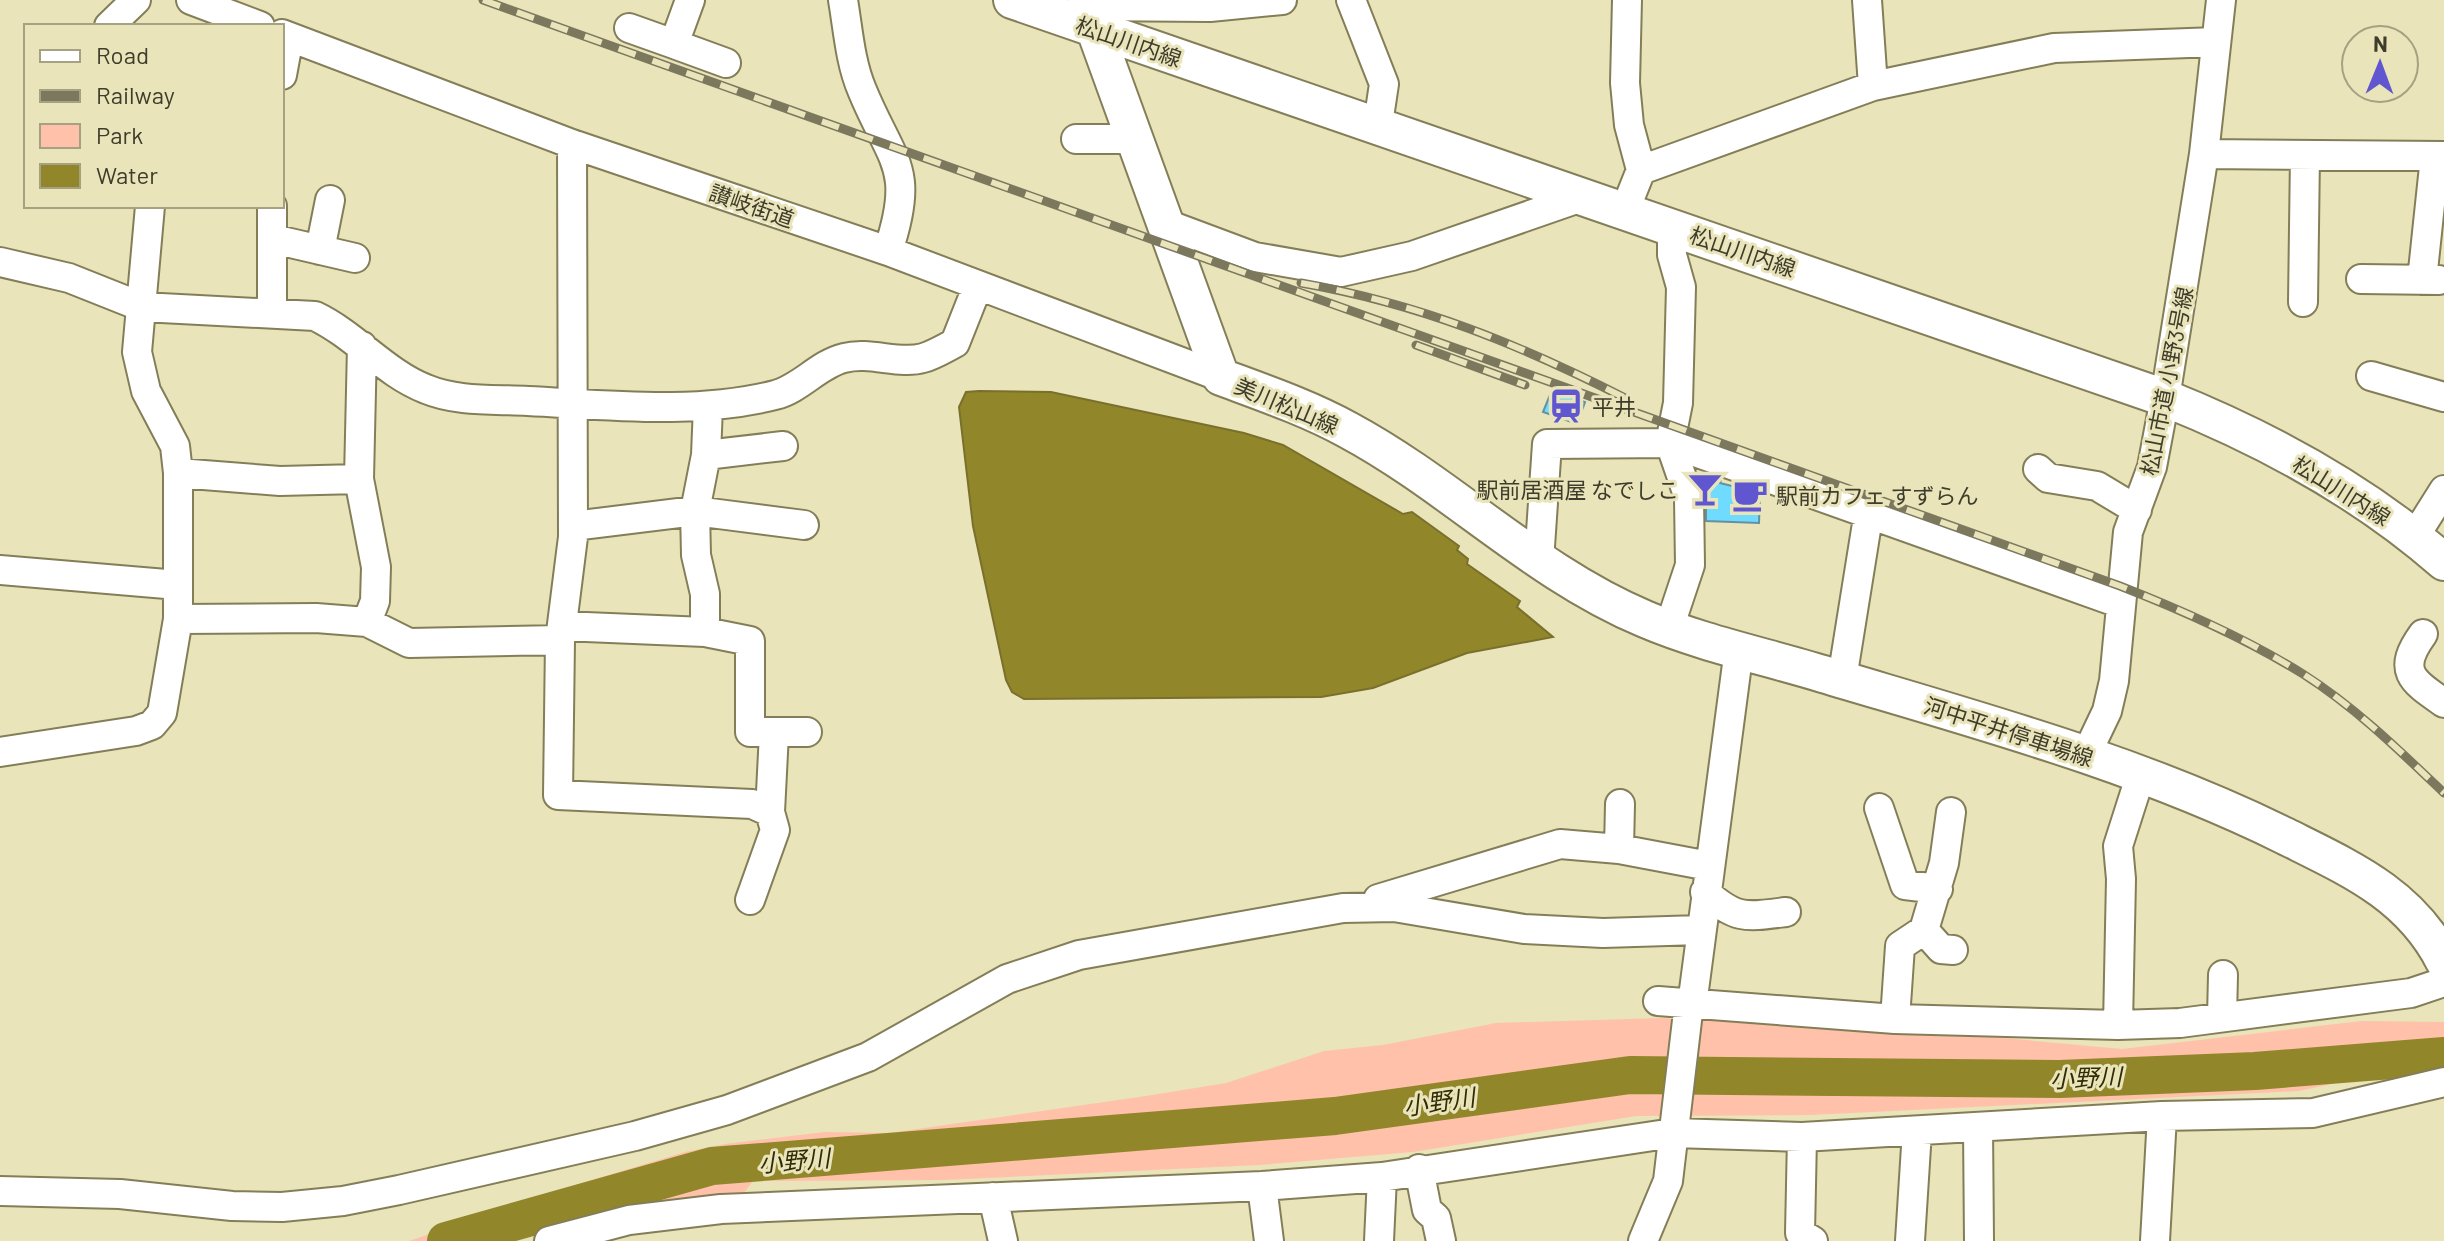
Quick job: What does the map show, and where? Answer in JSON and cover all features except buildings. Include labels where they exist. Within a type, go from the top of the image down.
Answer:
[{"type":"main road","name":"松山川内線","points":[[1012,0],[1084,12],[1378,124],[2165,398],[2229,424],[2339,485],[2415,536],[2444,562]]},
{"type":"main road","name":"美川松山線","points":[[1084,12],[1221,377],[1349,430],[1539,561]]},
{"type":"main road","name":"河中平井停車場線","points":[[1539,561],[1583,589],[1669,628],[2039,737],[2141,774],[2250,819],[2367,876],[2418,922],[2444,961]]},
{"type":"street","points":[[111,24],[136,0]]},
{"type":"street","points":[[191,0],[255,24]]},
{"type":"street","points":[[674,44],[690,0]]},
{"type":"street","points":[[843,0],[861,88],[892,147],[900,173],[902,199],[888,251]]},
{"type":"street","points":[[1084,12],[1210,7],[1282,0]]},
{"type":"street","points":[[1351,0],[1384,84],[1378,124]]},
{"type":"street","points":[[1625,210],[1641,170],[1629,125],[1625,83],[1627,0]]},
{"type":"street","points":[[1867,0],[1873,86]]},
{"type":"street","name":"松山市道 小野3号線","points":[[2086,755],[2107,711],[2114,681],[2128,532],[2152,467],[2165,398],[2204,154],[2221,0]]},
{"type":"street","points":[[629,28],[726,63]]},
{"type":"street","name":"讃岐街道","points":[[286,36],[572,144],[888,251],[1221,377]]},
{"type":"street","points":[[1641,170],[1873,86],[2054,48],[2216,42]]},
{"type":"street","points":[[1076,139],[1134,139]]},
{"type":"street","points":[[572,144],[573,526],[561,633],[558,795],[752,804],[770,812]]},
{"type":"street","points":[[2204,154],[2439,157],[2431,280],[2361,279]]},
{"type":"street","points":[[2303,302],[2294,246],[2305,155]]},
{"type":"street","points":[[1164,223],[1255,257],[1341,272],[1412,256],[1585,196]]},
{"type":"street","points":[[320,250],[330,200]]},
{"type":"street","points":[[0,752],[136,731],[152,725],[162,713],[178,619],[178,473],[175,446],[151,401],[139,369],[137,352],[150,208]]},
{"type":"street","points":[[272,208],[272,313]]},
{"type":"street","points":[[1669,628],[1690,565],[1689,498],[1670,443],[1678,403],[1681,287],[1672,255],[1672,226]]},
{"type":"street","points":[[273,239],[355,258]]},
{"type":"street","points":[[0,262],[69,278],[142,307],[315,316],[338,327],[426,389],[459,397],[574,404],[708,406],[779,395],[844,358],[869,355],[920,359],[955,343],[978,285]]},
{"type":"street","points":[[362,346],[359,479],[376,567],[375,601],[367,622]]},
{"type":"street","points":[[2371,376],[2444,397]]},
{"type":"street","points":[[705,632],[705,594],[696,555],[695,511],[706,455],[708,406]]},
{"type":"street","points":[[1539,561],[1547,444],[1670,443],[1869,511],[2119,603]]},
{"type":"street","points":[[706,455],[783,446]]},
{"type":"street","points":[[2038,469],[2048,478],[2097,486],[2137,510]]},
{"type":"street","points":[[178,473],[280,481],[359,479]]},
{"type":"street","points":[[2415,536],[2444,490]]},
{"type":"street","points":[[573,526],[695,511],[804,525]]},
{"type":"street","points":[[1842,679],[1869,511]]},
{"type":"street","points":[[0,570],[178,585]]},
{"type":"street","points":[[178,619],[316,618],[367,622],[409,643],[561,633],[705,632],[750,641],[750,732],[807,732]]},
{"type":"street","points":[[2423,634],[2409,657],[2409,670],[2416,683],[2444,703]]},
{"type":"street","points":[[1643,1241],[1668,1181],[1688,1008],[1739,649]]},
{"type":"street","points":[[750,900],[775,830],[770,812],[774,733]]},
{"type":"street","points":[[2118,1025],[2121,879],[2118,846],[2141,774]]},
{"type":"street","points":[[1619,849],[1620,804]]},
{"type":"street","points":[[1879,808],[1905,885],[1938,889]]},
{"type":"street","points":[[1895,1019],[1900,946],[1924,930],[1938,889],[1951,812]]},
{"type":"street","points":[[0,1191],[77,1192],[232,1206],[282,1207],[343,1201],[399,1190],[635,1136],[727,1110],[868,1057],[1007,979],[1039,966],[1079,955],[1343,908],[1437,883],[1560,844],[1619,849],[1707,879],[1725,910],[1744,917],[1786,912]]},
{"type":"street","points":[[1343,908],[1394,907],[1524,929],[1603,933],[1700,930]]},
{"type":"street","points":[[1924,930],[1941,949],[1953,950]]},
{"type":"street","points":[[2222,1017],[2223,975]]},
{"type":"street","points":[[1658,1001],[1688,1008],[1895,1019],[2118,1025],[2180,1023],[2411,993],[2444,982]]},
{"type":"street","points":[[549,1241],[617,1223],[674,1213],[1262,1186],[1382,1177],[1674,1129],[1802,1137],[2162,1116],[2313,1113],[2444,1082]]},
{"type":"street","points":[[2155,1241],[2162,1116]]},
{"type":"street","points":[[1978,1127],[1979,1241]]},
{"type":"street","points":[[1910,1241],[1917,1131]]},
{"type":"street","points":[[1802,1137],[1800,1233],[1813,1241]]},
{"type":"street","points":[[1419,1169],[1427,1210],[1436,1218],[1441,1241]]},
{"type":"street","points":[[1379,1241],[1382,1177]]},
{"type":"street","points":[[1262,1186],[1269,1241]]},
{"type":"street","points":[[993,1197],[1003,1241]]},
{"type":"green space","points":[[1660,1018],[1874,1026],[2122,1049],[2362,1021],[2444,1022],[2444,1060],[2299,1091],[1811,1115],[1636,1116],[1413,1152],[1259,1165],[945,1180],[753,1181],[741,1197],[670,1199],[607,1212],[513,1241],[409,1241],[559,1190],[685,1152],[725,1144],[825,1132],[890,1133],[1146,1096],[1226,1083],[1324,1051],[1383,1045],[1496,1023]]},
{"type":"water","points":[[966,392],[1051,392],[1244,433],[1283,445],[1403,514],[1412,512],[1459,546],[1457,550],[1468,559],[1467,564],[1520,601],[1517,607],[1553,637],[1467,653],[1373,688],[1321,697],[1024,699],[1012,692],[1006,680],[973,526],[959,407]]},
{"type":"waterway","name":"小野川","points":[[446,1241],[712,1166],[1335,1116],[1630,1075],[2060,1079],[2255,1071],[2444,1056]]},
{"type":"railway","points":[[483,0],[2144,595],[2236,637],[2303,674],[2359,715],[2444,793]]},
{"type":"railway","points":[[1301,283],[1387,302],[1468,328],[1627,399]]},
{"type":"railway","points":[[1416,345],[1525,385]]},
{"type":"place","name":"平井","points":[[1566,406]]},
{"type":"place","name":"駅前居酒屋 なでしこ","points":[[1705,489]]},
{"type":"place","name":"駅前カフェ すずらん","points":[[1750,495]]}]
